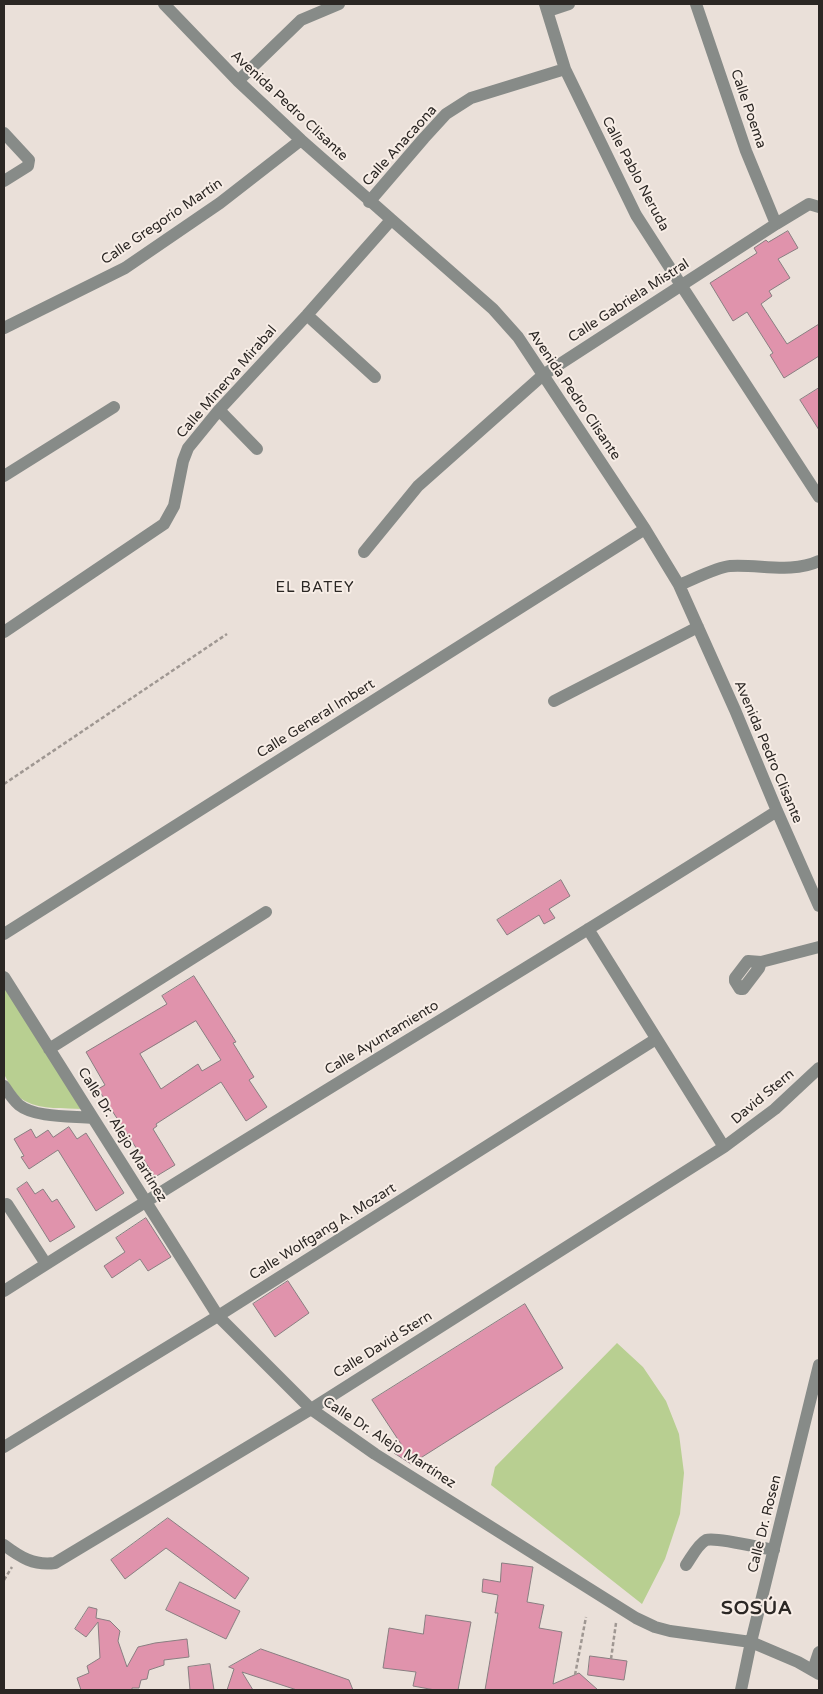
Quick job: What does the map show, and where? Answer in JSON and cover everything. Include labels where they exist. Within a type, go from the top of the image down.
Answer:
[{"type":"street","name":"Avenida Pedro Clisante","points":[[164,4],[238,81],[369,202],[493,309],[518,337],[645,529],[679,585],[819,906]]},
{"type":"street","points":[[238,81],[301,20],[336,4]]},
{"type":"street","points":[[547,8],[568,4]]},
{"type":"street","name":"Calle Poema","points":[[696,4],[746,152],[776,224]]},
{"type":"street","name":"Calle Pablo Neruda","points":[[547,8],[564,68],[636,214],[680,285],[819,496]]},
{"type":"street","name":"Calle Anacaona","points":[[369,202],[446,114],[470,98],[564,68]]},
{"type":"street","points":[[4,133],[29,160],[28,166],[4,181]]},
{"type":"street","name":"Calle Gregorio Martín","points":[[4,328],[125,268],[220,203],[301,140]]},
{"type":"street","name":"Calle Gabriela Mistral","points":[[364,552],[418,486],[543,375],[776,224],[809,204],[819,207]]},
{"type":"street","name":"Calle Minerva Mirabal","points":[[4,632],[164,524],[174,506],[185,454],[188,448],[219,410],[391,220]]},
{"type":"street","points":[[307,315],[375,377]]},
{"type":"street","points":[[4,476],[114,407]]},
{"type":"street","points":[[219,410],[258,449]]},
{"type":"street","name":"Calle General Imbert","points":[[4,934],[645,529]]},
{"type":"street","points":[[679,585],[728,566],[793,568],[819,561]]},
{"type":"street","points":[[554,701],[698,627]]},
{"type":"street","name":"Calle Ayuntamiento","points":[[4,1291],[145,1200],[777,811]]},
{"type":"street","points":[[50,1049],[266,912]]},
{"type":"street","points":[[588,929],[724,1147]]},
{"type":"street","points":[[761,962],[819,947]]},
{"type":"street","name":"Calle Dr. Alejo Martínez","points":[[4,977],[218,1316],[311,1409],[375,1454],[636,1618],[655,1627],[670,1631],[751,1642],[798,1662],[816,1672]]},
{"type":"street","name":"Calle Wolfgang A. Mozart","points":[[4,1447],[218,1316],[656,1039]]},
{"type":"street","name":"David Stern","points":[[724,1147],[775,1109],[819,1068]]},
{"type":"street","points":[[4,1086],[18,1104],[28,1110],[40,1113],[93,1118]]},
{"type":"street","name":"Calle David Stern","points":[[18,1556],[38,1563],[55,1563],[311,1409],[724,1147]]},
{"type":"street","points":[[5,1203],[46,1264]]},
{"type":"street","name":"Calle Dr. Rosen","points":[[741,1690],[819,1365]]},
{"type":"street","points":[[686,1565],[701,1544],[707,1540],[718,1540],[774,1550]]},
{"type":"street","points":[[4,1545],[18,1556]]},
{"type":"street","points":[[816,1672],[819,1652]]},
{"type":"path","points":[[4,784],[228,634]]},
{"type":"path","points":[[4,1580],[18,1556]]},
{"type":"path","points":[[575,1675],[586,1618]]},
{"type":"path","points":[[611,1659],[616,1623]]},
{"type":"green space","points":[[4,983],[83,1109],[39,1106],[22,1099],[15,1093],[4,1074]]},
{"type":"green space","points":[[617,1343],[643,1367],[666,1401],[679,1434],[684,1473],[680,1514],[665,1559],[642,1604],[491,1485],[495,1467]]},
{"type":"building","points":[[788,231],[798,248],[778,259],[790,278],[769,291],[772,296],[761,304],[787,344],[819,324],[819,356],[784,378],[770,355],[773,353],[747,312],[733,321],[710,283],[757,253],[754,248],[766,240],[768,242]]},
{"type":"building","points":[[819,388],[819,430],[800,400]]},
{"type":"building","points":[[561,880],[570,896],[549,909],[555,918],[544,924],[539,915],[507,935],[497,920]]},
{"type":"building","points":[[194,976],[236,1042],[233,1043],[254,1077],[249,1080],[267,1107],[246,1121],[221,1082],[156,1124],[157,1126],[153,1129],[175,1165],[155,1177],[98,1089],[105,1085],[86,1052],[167,1004],[162,996]],"holes":[[[196,1021],[221,1060],[202,1071],[198,1064],[161,1089],[140,1054]]]},
{"type":"building","points":[[69,1127],[77,1139],[86,1133],[124,1193],[96,1211],[58,1150],[29,1169],[21,1157],[24,1156],[14,1139],[31,1129],[36,1138],[48,1130],[53,1137]]},
{"type":"building","points":[[27,1182],[35,1194],[43,1189],[52,1202],[57,1199],[75,1227],[50,1242],[17,1189]]},
{"type":"building","points":[[146,1218],[171,1257],[148,1271],[140,1259],[112,1278],[104,1266],[125,1252],[116,1238]]},
{"type":"building","points":[[288,1281],[309,1313],[275,1337],[253,1304]]},
{"type":"building","points":[[525,1304],[563,1368],[411,1464],[394,1453],[403,1447],[372,1400]]},
{"type":"building","points":[[168,1518],[249,1578],[235,1599],[166,1548],[125,1579],[111,1560]]},
{"type":"building","points":[[502,1563],[533,1567],[527,1602],[544,1605],[539,1628],[562,1632],[553,1684],[579,1673],[598,1690],[485,1690],[498,1613],[495,1613],[498,1595],[482,1592],[483,1579],[500,1582]]},
{"type":"building","points":[[180,1582],[240,1611],[226,1639],[166,1610]]},
{"type":"building","points":[[89,1607],[97,1609],[96,1618],[110,1621],[120,1631],[118,1641],[127,1667],[138,1647],[155,1643],[187,1639],[189,1657],[164,1660],[164,1665],[149,1670],[147,1679],[141,1680],[139,1688],[132,1688],[132,1690],[81,1690],[77,1678],[89,1673],[87,1666],[100,1658],[98,1622],[86,1637],[75,1629]]},
{"type":"building","points":[[426,1615],[471,1622],[458,1690],[435,1690],[413,1686],[416,1672],[383,1668],[389,1628],[423,1634]]},
{"type":"building","points":[[261,1649],[349,1680],[353,1690],[297,1690],[242,1672],[253,1690],[227,1690],[234,1669],[229,1667]]},
{"type":"building","points":[[590,1656],[627,1661],[624,1680],[588,1675]]},
{"type":"building","points":[[210,1664],[214,1690],[190,1690],[188,1667]]},
{"type":"district","name":"EL BATEY","points":[[315,588]]},
{"type":"district","name":"SOSÚA","points":[[757,1609]]}]
